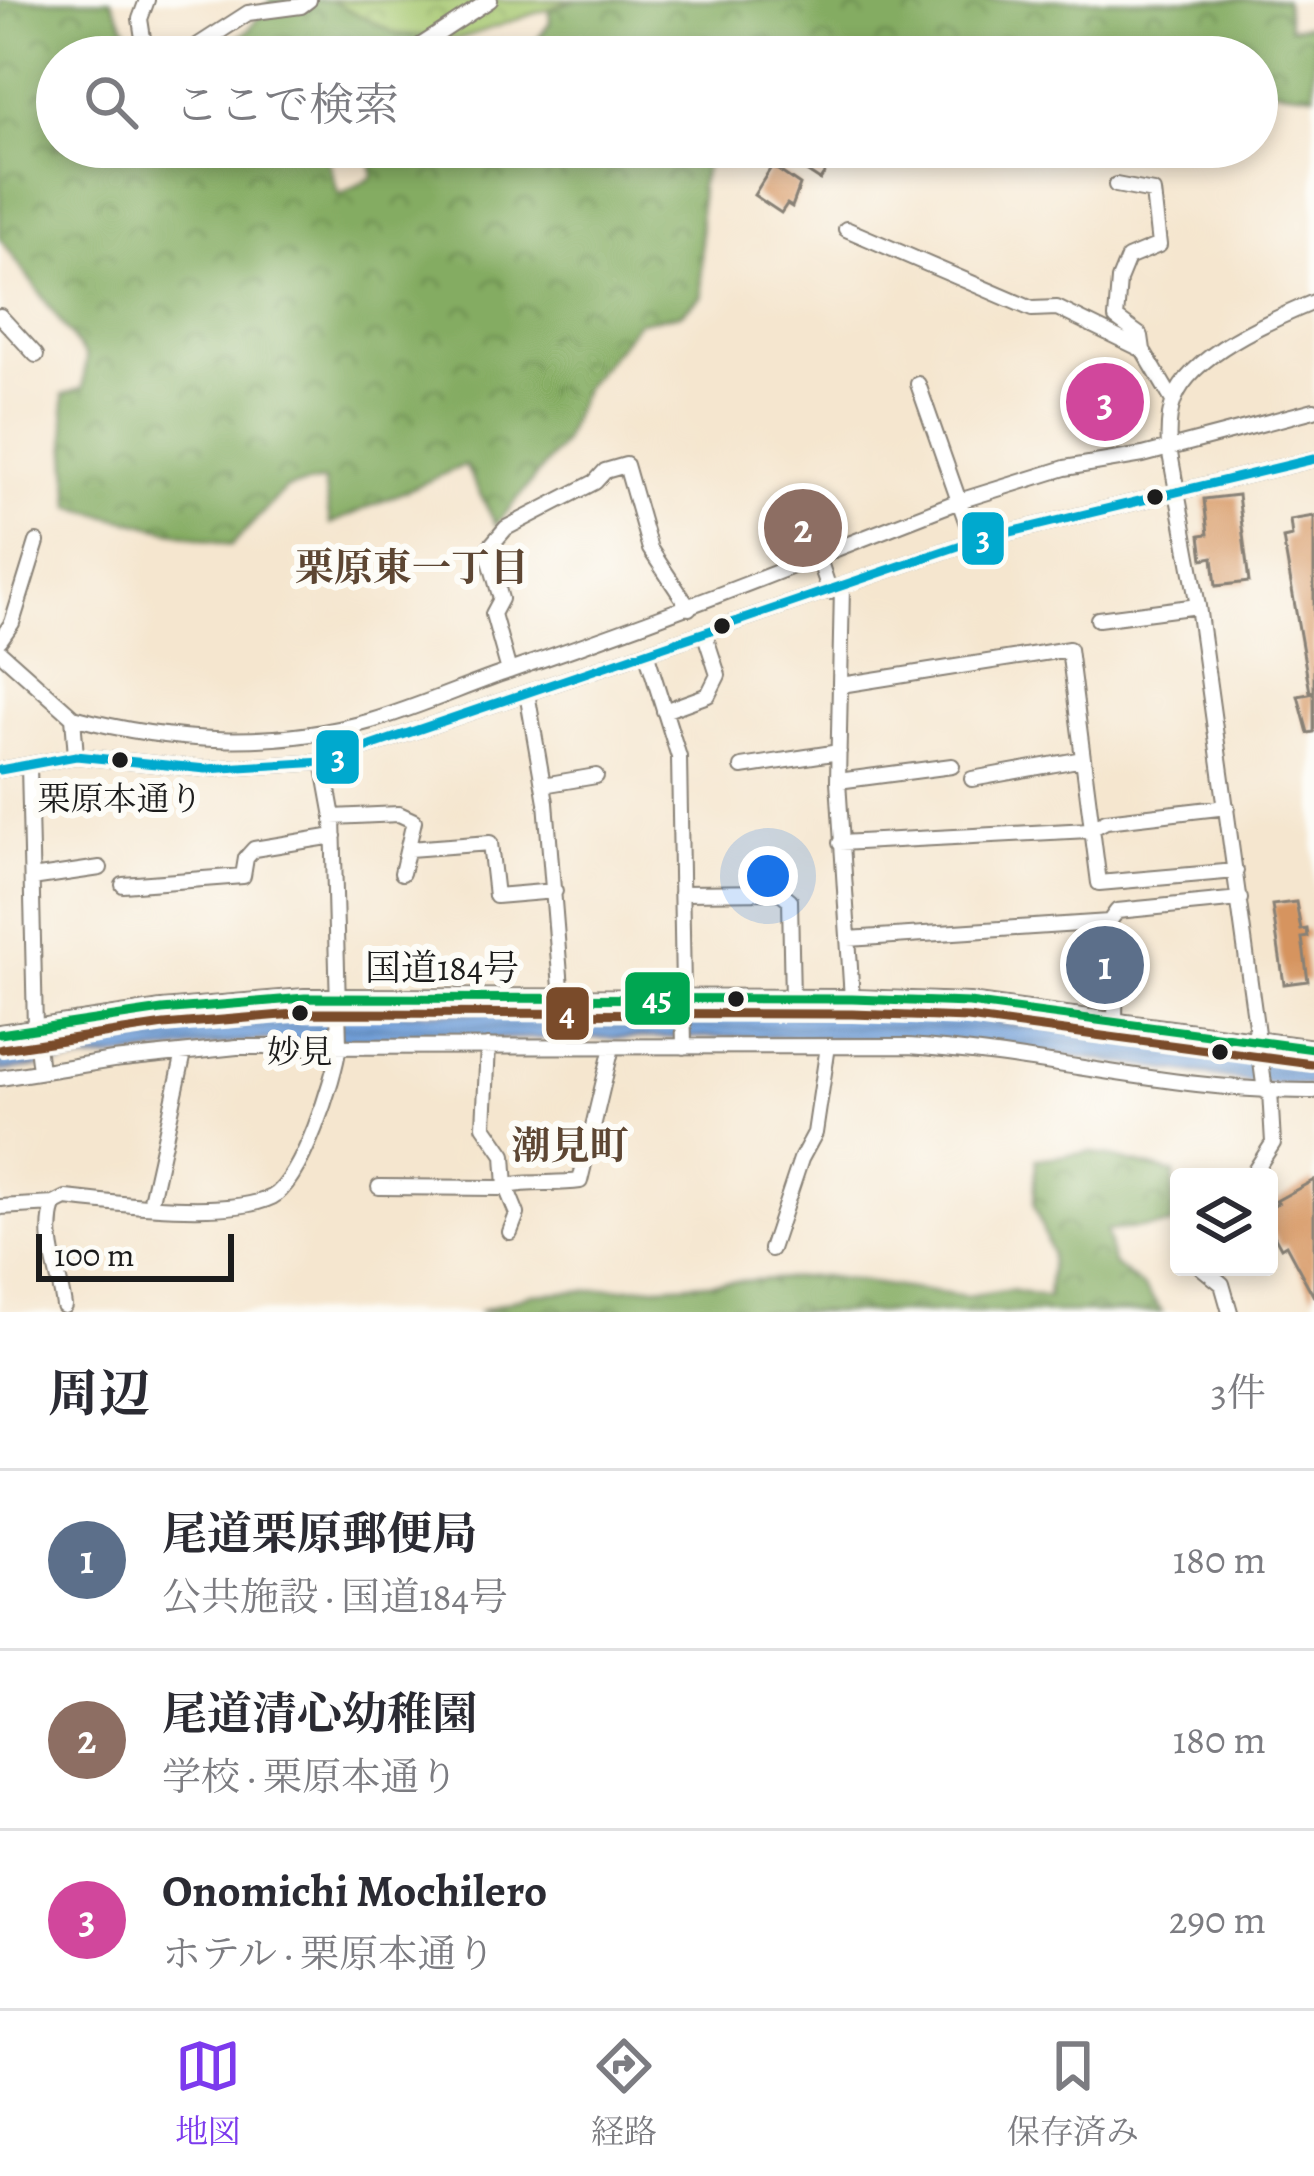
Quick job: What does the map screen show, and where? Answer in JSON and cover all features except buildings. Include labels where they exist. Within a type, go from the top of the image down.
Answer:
[{"type":"highway","name":"国道184号","points":[[0,1034],[36,1034],[162,1010],[304,998],[340,1006],[562,1000],[683,1006],[852,999],[969,1003],[1115,1022],[1260,1051],[1314,1049]]},
{"type":"street","points":[[140,36],[147,0]]},
{"type":"street","points":[[212,36],[248,13],[301,6],[309,0]]},
{"type":"street","points":[[435,36],[490,0]]},
{"type":"street","points":[[1117,185],[1153,192],[1159,245],[1128,258],[1119,280],[1116,318],[1141,336],[1143,350],[1174,401]]},
{"type":"street","points":[[846,229],[1033,309],[1058,308],[1143,350]]},
{"type":"street","points":[[1257,1168],[1274,1143],[1198,606],[1169,448],[1174,401],[1192,375],[1252,330],[1314,302]]},
{"type":"street","points":[[0,316],[37,355]]},
{"type":"street","points":[[918,384],[973,542]]},
{"type":"street","points":[[0,652],[73,717],[164,737],[231,740],[315,734],[372,721],[595,643],[958,501],[1065,468],[1169,448],[1314,410]]},
{"type":"street","points":[[0,770],[76,756],[206,769],[323,762],[973,542],[1314,459]]},
{"type":"street","points":[[509,671],[493,614],[502,599],[487,550],[506,528],[595,482],[605,471],[626,466],[650,549],[689,608]]},
{"type":"street","points":[[0,640],[12,623],[37,542]]},
{"type":"street","points":[[818,556],[836,590],[842,686],[840,843],[852,999]]},
{"type":"street","points":[[1098,619],[1198,606]]},
{"type":"street","points":[[664,711],[708,695],[718,675],[705,635]]},
{"type":"street","points":[[595,643],[605,668]]},
{"type":"street","points":[[842,686],[1069,649],[1100,883],[1236,871]]},
{"type":"street","points":[[647,655],[679,757],[684,1043]]},
{"type":"street","points":[[526,693],[543,785],[562,1000]]},
{"type":"street","points":[[73,717],[76,756]]},
{"type":"street","points":[[742,767],[839,752]]},
{"type":"street","points":[[972,779],[1082,759]]},
{"type":"street","points":[[0,1207],[54,1204],[66,1198],[218,1209],[274,1196],[290,1182],[335,1072],[339,1041],[333,817],[323,762]]},
{"type":"street","points":[[28,765],[40,1069]]},
{"type":"street","points":[[838,781],[952,766]]},
{"type":"street","points":[[543,785],[596,776]]},
{"type":"street","points":[[840,843],[1095,827],[1106,821],[1227,807]]},
{"type":"street","points":[[333,817],[399,814],[414,821],[402,873]]},
{"type":"street","points":[[123,885],[244,876],[254,849],[334,836]]},
{"type":"street","points":[[409,849],[490,843],[496,896],[555,891]]},
{"type":"street","points":[[32,878],[100,868]]},
{"type":"street","points":[[681,892],[781,892],[790,900],[792,1000]]},
{"type":"street","points":[[848,939],[1109,922],[1118,911],[1240,899]]},
{"type":"street","points":[[1109,922],[1116,955],[1115,1022]]},
{"type":"street","points":[[0,1078],[40,1069],[237,1047],[339,1041],[612,1047],[684,1043],[955,1049],[1234,1091],[1314,1091]]},
{"type":"street","points":[[488,1046],[484,1126],[504,1155],[506,1187],[517,1214],[510,1232]]},
{"type":"street","points":[[772,1249],[801,1159],[815,1132],[829,1046]]},
{"type":"street","points":[[379,1187],[506,1187],[580,1181],[612,1047]]},
{"type":"street","points":[[150,1205],[184,1053]]},
{"type":"street","points":[[54,1204],[48,1227],[50,1254],[58,1266],[64,1306]]},
{"type":"street","points":[[1212,1276],[1222,1284],[1230,1312]]},
{"type":"green space","points":[[0,0],[111,0],[130,36],[36,36],[36,168],[331,168],[339,195],[373,177],[372,168],[705,168],[700,186],[702,296],[680,314],[638,322],[584,388],[562,444],[496,525],[465,465],[330,524],[324,481],[286,488],[231,546],[71,507],[63,395],[83,388],[86,357],[0,238]]},
{"type":"green space","points":[[271,0],[485,0],[431,36],[240,36]]},
{"type":"green space","points":[[330,0],[575,0],[468,36],[396,34]]},
{"type":"green space","points":[[548,0],[1285,0],[1289,28],[1314,25],[1314,94],[1278,90],[1278,36],[540,36],[550,23]]},
{"type":"green space","points":[[1091,1152],[1170,1172],[1170,1225],[1106,1231],[1113,1263],[1145,1289],[1162,1312],[478,1312],[530,1294],[823,1276],[967,1297],[1011,1290],[1048,1298],[1051,1253],[1034,1205],[1036,1159]]},
{"type":"water","points":[[614,1010],[972,1019],[1167,1044],[1250,1061],[1314,1065],[1314,1086],[1252,1082],[973,1042],[776,1037],[263,1040],[0,1071],[0,1045],[234,1015]]},
{"type":"transit line","name":"3","points":[[0,770],[76,756],[206,769],[323,762],[973,541],[1314,459]]},
{"type":"transit line","name":"45","points":[[0,1034],[162,1010],[305,998],[852,999],[969,1003],[1314,1049]]},
{"type":"transit line","name":"4","points":[[2,1049],[164,1025],[306,1013],[852,1014],[968,1018],[1312,1064]]},
{"type":"place","name":"Onomichi Mochilero","points":[[1105,402]]},
{"type":"place","name":"尾道清心幼稚園","points":[[803,528]]},
{"type":"place","name":"栗原本通り","points":[[120,760]]},
{"type":"place","name":"尾道栗原郵便局","points":[[1105,965]]},
{"type":"place","name":"妙見","points":[[300,1013]]},
{"type":"district","name":"栗原東一丁目","points":[[412,567]]},
{"type":"district","name":"潮見町","points":[[570,1145]]}]
